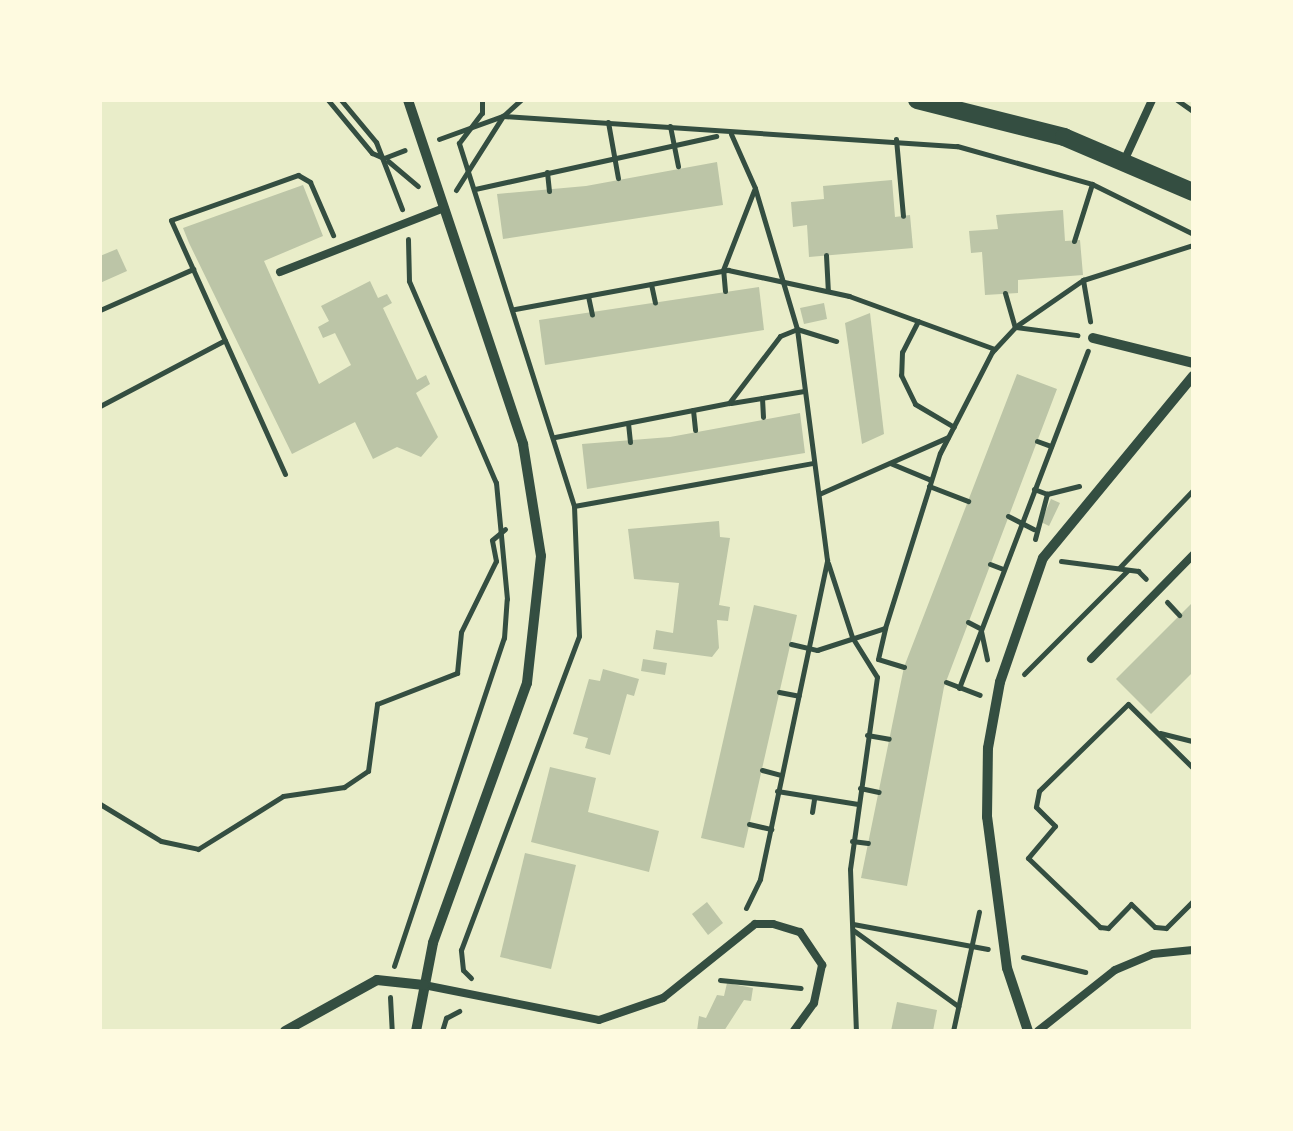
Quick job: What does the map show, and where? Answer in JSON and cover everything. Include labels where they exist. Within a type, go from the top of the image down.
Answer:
[{"type":"street","points":[[408,100],[531,474],[540,600],[516,719],[454,880],[424,985],[416,1031]]},
{"type":"street","points":[[917,100],[1007,120],[1124,161],[1193,192]]},
{"type":"street","points":[[1093,338],[1193,363]]},
{"type":"street","points":[[1028,1031],[1004,953],[987,818],[997,701],[1043,558],[1193,376]]},
{"type":"street","points":[[285,1031],[377,980],[424,985]]},
{"type":"lane","points":[[1124,161],[1152,100]]},
{"type":"lane","points":[[280,272],[444,208]]},
{"type":"lane","points":[[1091,659],[1193,555]]},
{"type":"lane","points":[[424,985],[599,1020],[662,998],[756,924],[773,924],[800,932],[817,952],[819,990],[794,1031]]},
{"type":"lane","points":[[1038,1031],[1104,976],[1153,954],[1193,950]]},
{"type":"path","points":[[341,100],[376,142],[406,222],[409,281],[496,483],[505,529],[504,638],[392,971]]},
{"type":"path","points":[[459,143],[482,113],[482,100]]},
{"type":"path","points":[[469,170],[503,116],[521,100]]},
{"type":"path","points":[[1177,100],[1193,111]]},
{"type":"path","points":[[503,116],[670,126],[720,134],[896,139],[1006,156],[1092,184],[1193,234]]},
{"type":"path","points":[[608,122],[618,178]]},
{"type":"path","points":[[670,126],[678,166]]},
{"type":"path","points":[[475,190],[720,134]]},
{"type":"path","points":[[730,134],[755,188],[797,330],[827,560],[855,641],[877,677]]},
{"type":"path","points":[[896,139],[903,216]]},
{"type":"path","points":[[547,172],[549,191]]},
{"type":"path","points":[[285,474],[171,220],[298,174],[310,182],[338,247]]},
{"type":"path","points":[[1074,240],[1092,184]]},
{"type":"path","points":[[725,291],[722,270],[755,188]]},
{"type":"path","points":[[855,1030],[852,841],[878,659],[930,483],[948,437],[995,349],[1016,327],[1083,280],[1193,245]]},
{"type":"path","points":[[826,256],[828,291]]},
{"type":"path","points":[[100,310],[193,269]]},
{"type":"path","points":[[515,309],[722,270],[785,279],[828,291],[995,349]]},
{"type":"path","points":[[946,682],[959,688],[1093,338],[1083,280]]},
{"type":"path","points":[[652,284],[655,303]]},
{"type":"path","points":[[1005,293],[1016,327]]},
{"type":"path","points":[[588,296],[592,315]]},
{"type":"path","points":[[918,320],[902,352],[901,375],[915,404],[954,427]]},
{"type":"path","points":[[1016,327],[1093,338]]},
{"type":"path","points":[[728,403],[780,336],[797,330],[836,341]]},
{"type":"path","points":[[100,406],[225,340]]},
{"type":"path","points":[[555,437],[804,391]]},
{"type":"path","points":[[762,398],[763,417]]},
{"type":"path","points":[[693,410],[696,430]]},
{"type":"path","points":[[628,422],[630,442]]},
{"type":"path","points":[[819,494],[948,437]]},
{"type":"path","points":[[1037,441],[1050,446]]},
{"type":"path","points":[[574,506],[813,463]]},
{"type":"path","points":[[890,463],[968,501]]},
{"type":"path","points":[[1008,516],[1034,529],[1048,494],[1034,490]]},
{"type":"path","points":[[1043,558],[1119,568],[1193,490]]},
{"type":"path","points":[[100,804],[161,842],[198,850],[284,796],[344,786],[368,771],[377,704],[447,682],[457,673],[461,632],[496,562],[492,540],[505,529]]},
{"type":"path","points":[[743,912],[756,894],[827,560]]},
{"type":"path","points":[[990,564],[1003,569]]},
{"type":"path","points":[[997,701],[1128,570]]},
{"type":"path","points":[[968,622],[980,628]]},
{"type":"path","points":[[790,644],[809,648],[855,641],[885,628]]},
{"type":"path","points":[[878,659],[904,667]]},
{"type":"path","points":[[780,692],[799,696]]},
{"type":"path","points":[[1193,768],[1128,704],[1039,791],[1036,806],[1055,826],[1028,858],[1100,927],[1108,928],[1131,904],[1155,928],[1166,928],[1193,901]]},
{"type":"path","points":[[1157,732],[1193,741]]},
{"type":"path","points":[[868,735],[889,739]]},
{"type":"path","points":[[762,770],[781,775]]},
{"type":"path","points":[[860,788],[879,792]]},
{"type":"path","points":[[777,792],[858,804]]},
{"type":"path","points":[[812,812],[814,798]]},
{"type":"path","points":[[749,824],[771,829]]},
{"type":"path","points":[[852,841],[868,843]]},
{"type":"path","points":[[853,927],[972,945],[1104,976]]},
{"type":"path","points":[[853,927],[958,1006]]},
{"type":"path","points":[[954,1031],[972,945]]},
{"type":"path","points":[[461,950],[462,970],[473,980]]},
{"type":"path","points":[[720,980],[819,990]]},
{"type":"path","points":[[388,994],[395,1007],[392,1031]]},
{"type":"path","points":[[442,1031],[446,1018],[466,1010]]},
{"type":"building","points":[[717,162],[723,205],[503,239],[497,194],[586,186]]},
{"type":"building","points":[[892,180],[895,217],[910,215],[913,248],[809,257],[807,225],[793,227],[791,202],[824,199],[823,186]]},
{"type":"building","points":[[303,185],[323,236],[264,261],[319,384],[351,365],[335,333],[323,338],[318,327],[329,321],[321,306],[370,281],[378,298],[387,294],[392,303],[383,308],[417,380],[426,375],[430,384],[416,393],[438,437],[421,457],[397,447],[373,459],[355,422],[292,454],[189,243],[183,228]]},
{"type":"building","points":[[1063,210],[1065,241],[1080,240],[1083,275],[1018,280],[1018,293],[985,295],[982,252],[971,253],[969,231],[998,229],[996,215]]},
{"type":"building","points":[[117,249],[127,271],[100,283],[100,256]]},
{"type":"building","points":[[759,287],[764,330],[545,365],[539,320]]},
{"type":"building","points":[[824,303],[827,319],[804,324],[800,308]]},
{"type":"building","points":[[870,313],[884,434],[862,444],[845,323]]},
{"type":"building","points":[[1017,374],[1057,389],[944,687],[907,886],[861,878],[904,667]]},
{"type":"building","points":[[800,413],[805,453],[587,489],[582,444],[670,437]]},
{"type":"building","points":[[1051,499],[1060,503],[1049,526],[1041,522]]},
{"type":"building","points":[[719,521],[720,537],[730,538],[719,605],[730,607],[728,621],[717,620],[719,648],[712,657],[653,649],[656,630],[673,633],[679,583],[634,579],[628,529]]},
{"type":"building","points":[[1193,602],[1193,672],[1151,714],[1116,679]]},
{"type":"building","points":[[754,605],[797,615],[744,848],[701,838]]},
{"type":"building","points":[[643,659],[667,663],[665,675],[641,671]]},
{"type":"building","points":[[603,669],[639,679],[634,696],[627,694],[610,755],[585,748],[588,738],[573,734],[589,679],[600,681]]},
{"type":"building","points":[[550,767],[596,778],[588,812],[659,831],[649,872],[531,842]]},
{"type":"building","points":[[525,853],[576,865],[551,969],[500,957]]},
{"type":"building","points":[[707,902],[723,923],[708,935],[692,914]]},
{"type":"building","points":[[727,983],[753,988],[751,1001],[744,1000],[724,1031],[697,1031],[699,1016],[706,1018],[717,995],[724,996]]},
{"type":"building","points":[[897,1002],[937,1010],[933,1031],[891,1031]]}]
